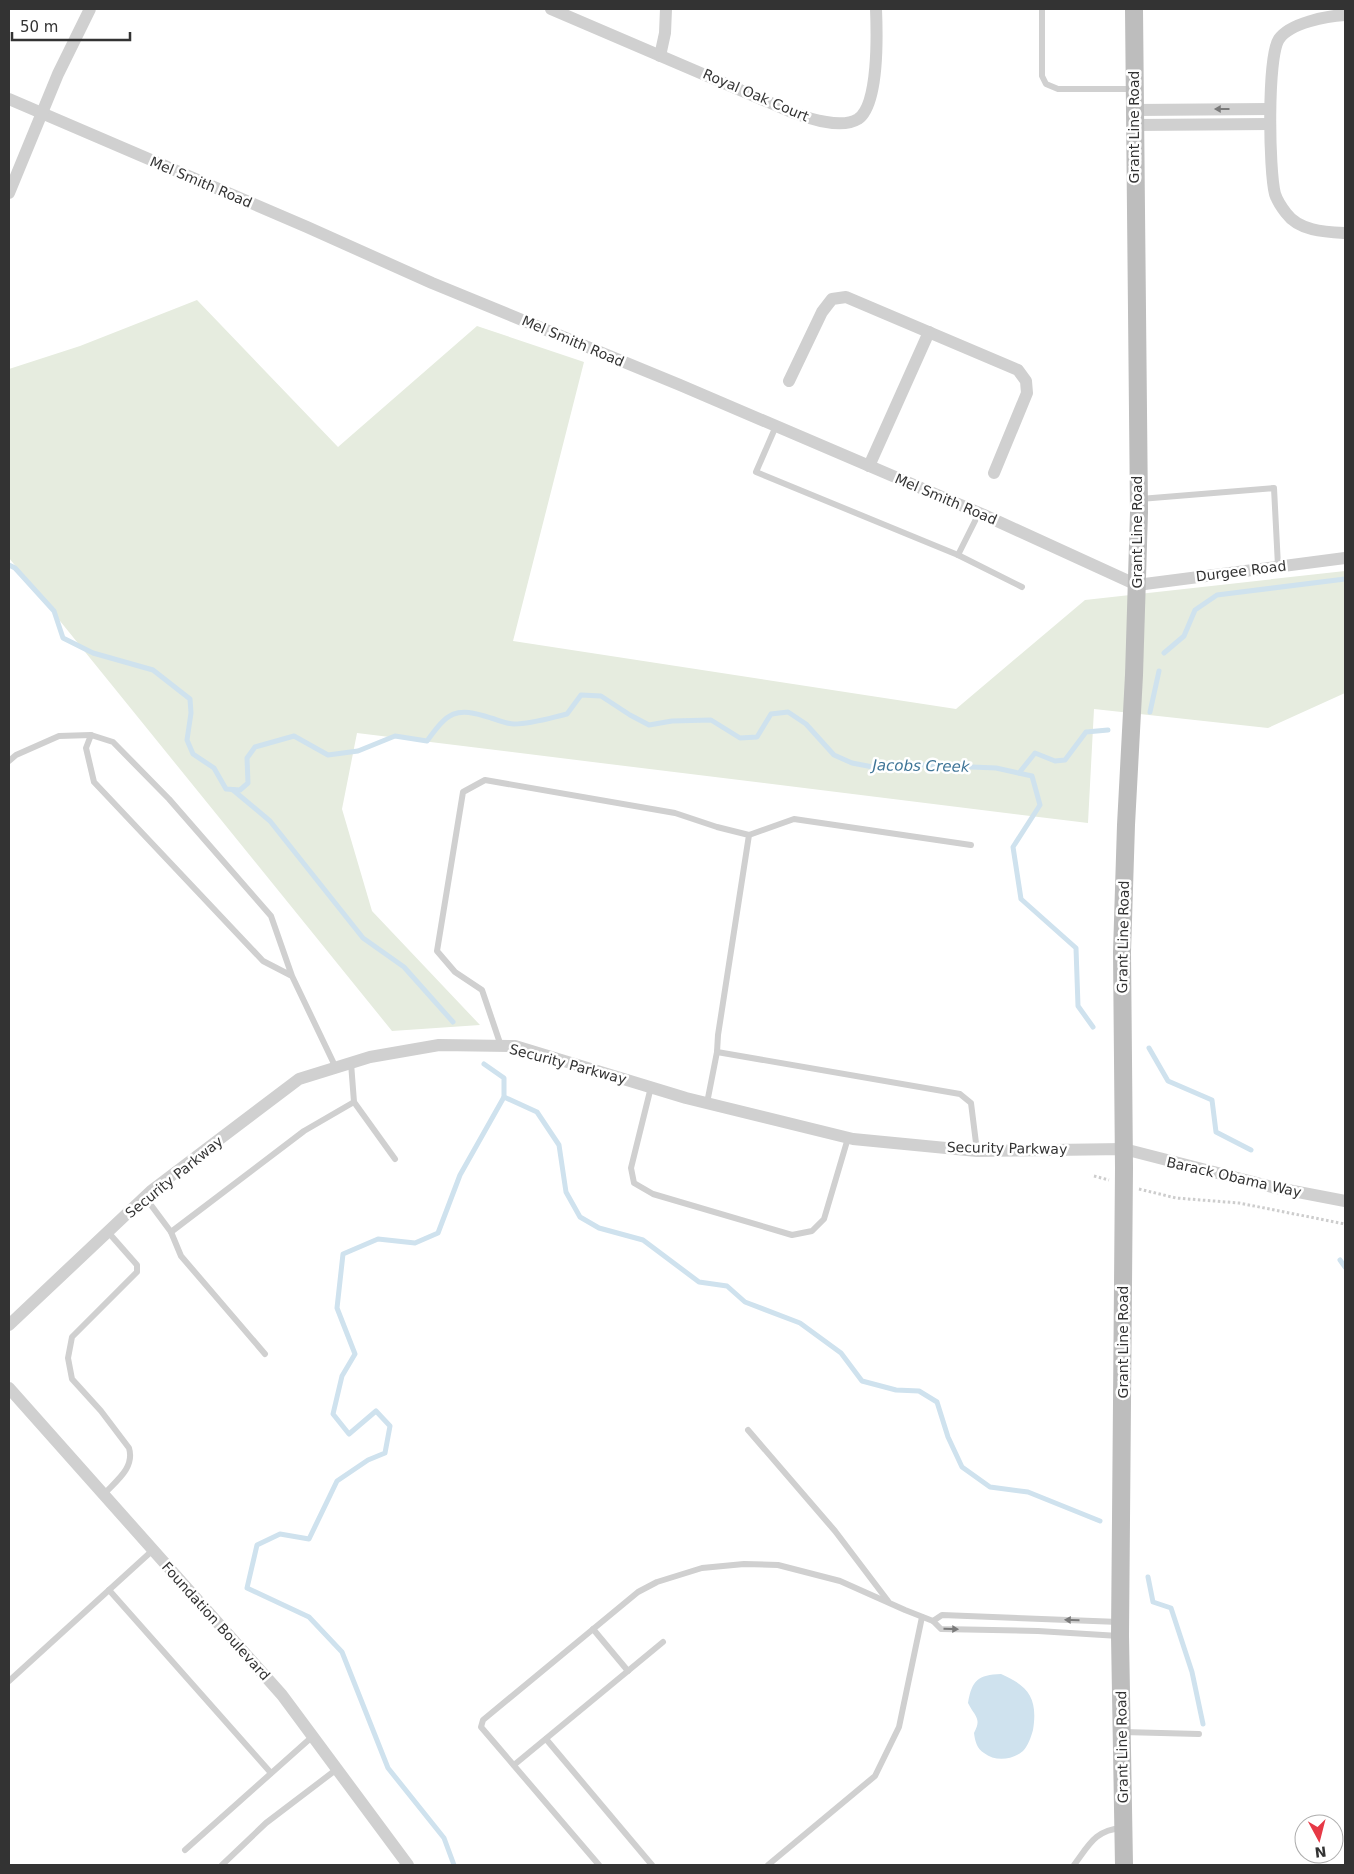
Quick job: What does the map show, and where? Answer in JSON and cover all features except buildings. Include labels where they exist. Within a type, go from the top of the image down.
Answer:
[{"type":"main road","name":"Grant Line Road","points":[[1124,1865],[1120,1629],[1124,1149],[1122,952],[1137,585],[1134,9]]},
{"type":"street","points":[[9,193],[58,74],[90,9]]},
{"type":"street","name":"Royal Oak Court","points":[[550,9],[810,119],[824,122],[848,123],[857,120],[864,113],[872,93],[875,66],[876,9]]},
{"type":"street","points":[[660,56],[665,32],[666,9]]},
{"type":"street","points":[[1345,15],[1310,21],[1293,28],[1279,39],[1274,53],[1270,109],[1271,161],[1275,195],[1287,215],[1299,225],[1322,232],[1345,233]]},
{"type":"street","name":"Mel Smith Road","points":[[9,99],[458,294],[680,384],[978,513],[1137,585]]},
{"type":"street","points":[[1134,118],[1270,109]]},
{"type":"street","points":[[1134,118],[1270,124]]},
{"type":"street","points":[[789,381],[822,312],[832,299],[846,297],[1018,370],[1026,381],[1027,393],[994,473]]},
{"type":"street","points":[[869,466],[929,332]]},
{"type":"street","name":"Durgee Road","points":[[1137,585],[1345,558]]},
{"type":"street","name":"Security Parkway","points":[[9,1325],[145,1197],[299,1080],[370,1057],[439,1045],[515,1046],[707,1103],[848,1138],[977,1151],[1124,1149]]},
{"type":"street","name":"Barack Obama Way","points":[[1124,1149],[1272,1187],[1345,1201]]},
{"type":"street","name":"Foundation Boulevard","points":[[9,1388],[282,1695],[408,1865]]},
{"type":"lane","points":[[1042,9],[1042,76],[1046,84],[1058,89],[1134,89]]},
{"type":"lane","points":[[776,426],[756,472],[958,555],[1022,587]]},
{"type":"lane","points":[[1138,499],[1274,488],[1278,566]]},
{"type":"lane","points":[[958,555],[978,513]]},
{"type":"lane","points":[[91,735],[86,748],[94,782],[263,961],[292,976]]},
{"type":"lane","points":[[9,761],[16,755],[59,736],[91,735],[112,742],[169,799],[271,916],[292,976],[336,1068]]},
{"type":"lane","points":[[501,1046],[482,990],[455,972],[437,952],[463,792],[485,780],[675,813],[717,828],[749,835],[794,818],[971,844]]},
{"type":"lane","points":[[707,1103],[717,1052],[749,835]]},
{"type":"lane","points":[[717,1052],[960,1094],[972,1103],[977,1151]]},
{"type":"lane","points":[[351,1062],[354,1102],[395,1159]]},
{"type":"lane","points":[[651,1087],[631,1168],[634,1183],[653,1194],[792,1235],[812,1231],[824,1220],[848,1138]]},
{"type":"lane","points":[[170,1232],[304,1131],[354,1102]]},
{"type":"lane","points":[[145,1197],[170,1232],[181,1256],[265,1354]]},
{"type":"lane","points":[[104,1495],[128,1468],[131,1454],[130,1448],[101,1411],[72,1379],[68,1358],[72,1337],[137,1272],[137,1265],[108,1232]]},
{"type":"lane","points":[[748,1430],[835,1531],[888,1602]]},
{"type":"lane","points":[[9,1682],[153,1550]]},
{"type":"lane","points":[[599,1865],[481,1727],[483,1720],[593,1629],[638,1592],[657,1582],[702,1568],[744,1564],[778,1566],[840,1581],[922,1618],[933,1621],[941,1629],[1038,1631],[1120,1629]]},
{"type":"lane","points":[[110,1590],[271,1773]]},
{"type":"lane","points":[[933,1621],[942,1615],[1120,1629]]},
{"type":"lane","points":[[768,1865],[875,1776],[899,1727],[922,1618]]},
{"type":"lane","points":[[593,1629],[628,1671]]},
{"type":"lane","points":[[514,1766],[664,1642]]},
{"type":"lane","points":[[1121,1732],[1199,1734]]},
{"type":"lane","points":[[185,1850],[313,1736]]},
{"type":"lane","points":[[546,1739],[652,1865]]},
{"type":"lane","points":[[222,1865],[266,1823],[337,1769]]},
{"type":"lane","points":[[1074,1865],[1099,1834],[1111,1828],[1123,1828]]},
{"type":"path","points":[[1164,1196],[1239,1203],[1345,1224]]},
{"type":"shaded area","points":[[197,300],[338,447],[477,326],[584,362],[513,641],[956,709],[1085,600],[1345,571],[1345,693],[1268,728],[1094,709],[1088,823],[357,733],[342,809],[372,911],[480,1025],[392,1031],[9,558],[9,369],[80,346]]},
{"type":"water","points":[[1001,1674],[1019,1683],[1025,1689],[1034,1710],[1033,1730],[1026,1747],[1019,1754],[1004,1759],[988,1756],[978,1747],[974,1733],[977,1721],[968,1703],[977,1680]]},
{"type":"waterway","name":"Jacobs Creek","points":[[9,565],[15,568],[54,611],[63,638],[93,653],[153,670],[190,699],[191,713],[187,740],[193,754],[214,768],[226,789],[240,790],[248,783],[247,758],[255,747],[294,736],[328,755],[358,751],[395,736],[427,741],[441,723],[453,714],[460,712],[479,714],[511,724],[548,719],[567,714],[581,695],[601,696],[649,725],[672,721],[711,720],[740,738],[757,737],[771,714],[788,712],[806,724],[834,755],[852,763],[873,767],[899,764],[996,768],[1032,776],[1040,805],[1013,847],[1021,899],[1076,948],[1078,1006],[1093,1027]]},
{"type":"waterway","points":[[1164,653],[1184,636],[1195,610],[1217,595],[1345,579]]},
{"type":"waterway","points":[[1150,712],[1159,671]]},
{"type":"waterway","points":[[1019,773],[1035,753],[1055,761],[1065,760],[1086,732],[1108,730]]},
{"type":"waterway","points":[[233,790],[270,821],[363,938],[404,967],[453,1022]]},
{"type":"waterway","name":"Jacobs Creek","points":[[1149,1048],[1168,1081],[1212,1100],[1216,1132],[1251,1150]]},
{"type":"waterway","points":[[454,1865],[444,1838],[388,1768],[342,1652],[309,1617],[247,1588],[257,1545],[280,1534],[309,1539],[337,1481],[368,1460],[385,1453],[390,1426],[376,1411],[349,1434],[333,1414],[342,1376],[355,1354],[337,1308],[343,1254],[378,1239],[415,1243],[438,1233],[460,1175],[504,1097],[504,1078],[484,1064]]},
{"type":"waterway","points":[[504,1097],[537,1112],[559,1145],[566,1192],[580,1217],[599,1228],[643,1240],[699,1282],[727,1286],[745,1302],[800,1323],[841,1353],[862,1381],[896,1390],[919,1391],[937,1402],[948,1437],[962,1467],[990,1487],[1028,1492],[1100,1521]]},
{"type":"waterway","name":"Jacobs Creek","points":[[1340,1260],[1345,1267]]},
{"type":"waterway","points":[[1148,1577],[1153,1602],[1171,1608],[1192,1672],[1203,1724]]}]
